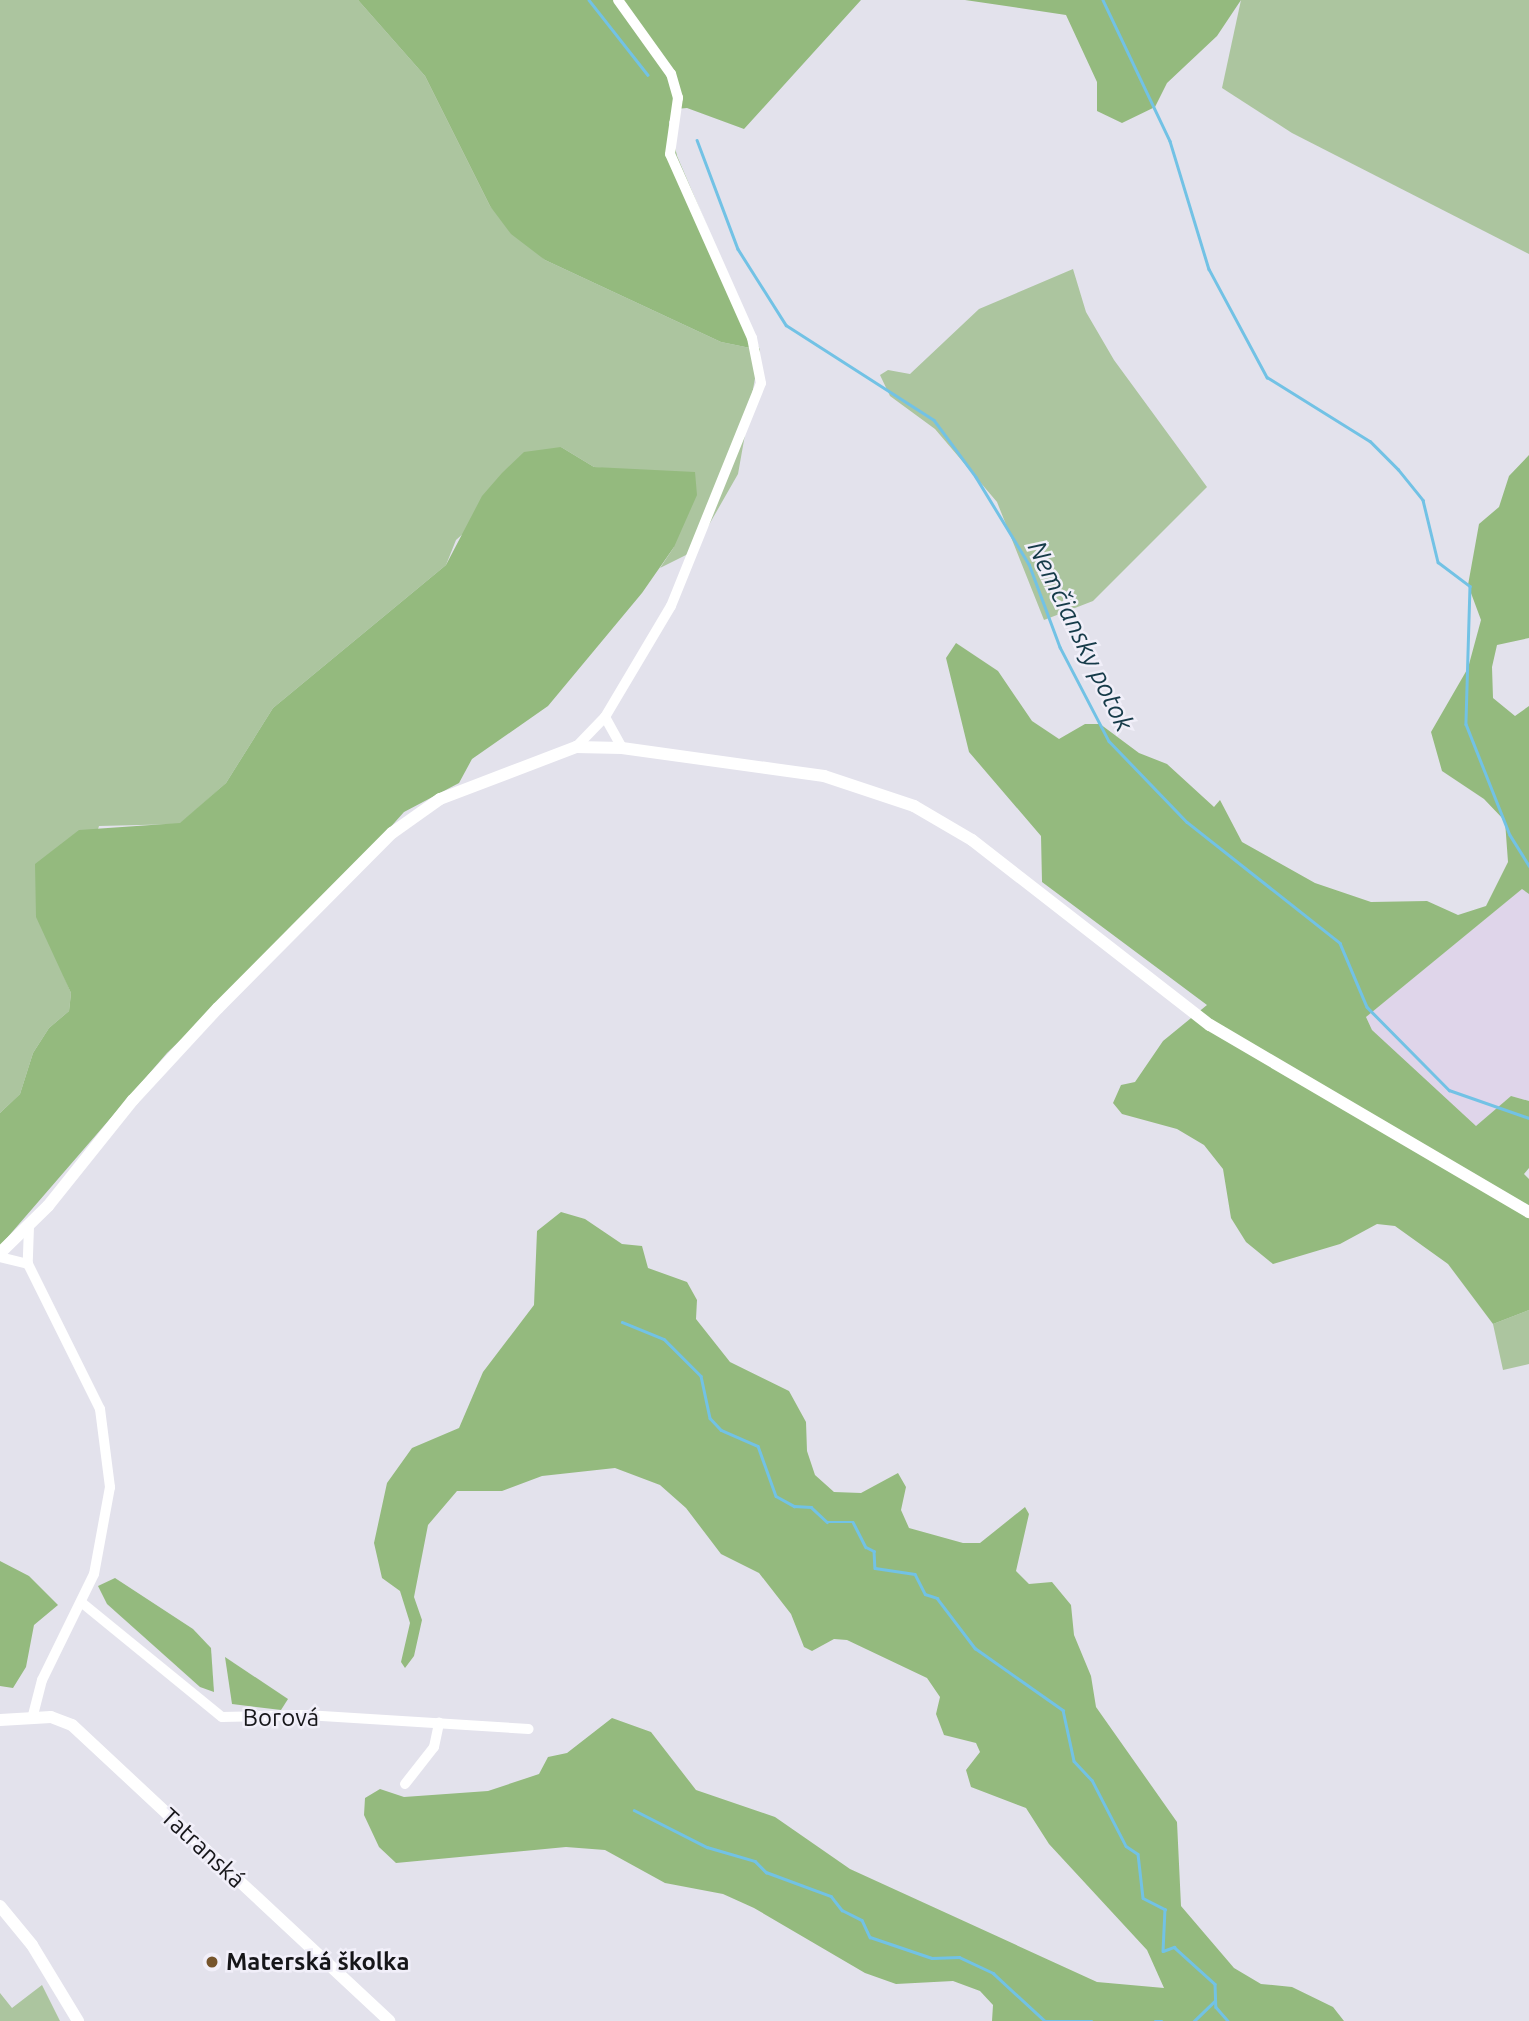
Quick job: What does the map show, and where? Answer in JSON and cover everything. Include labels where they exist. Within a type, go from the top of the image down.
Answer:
[{"type":"street","points":[[576,747],[605,718],[671,606],[761,383],[752,338],[670,154],[678,98],[671,74],[618,0]]},
{"type":"street","points":[[605,718],[622,748]]},
{"type":"street","points":[[28,1264],[0,1255],[29,1226],[208,1018],[392,834],[440,799],[576,747],[622,748],[824,776],[914,806],[972,840],[1210,1025],[1529,1212]]},
{"type":"street","points":[[29,1226],[28,1264],[87,1373],[107,1445],[105,1529],[81,1602],[43,1681],[32,1719]]},
{"type":"street","name":"Borová","points":[[81,1602],[222,1717],[306,1715],[529,1729]]},
{"type":"street","name":"Tatranská","points":[[0,1720],[67,1722],[388,2021]]},
{"type":"street","points":[[405,1784],[434,1747],[439,1723]]},
{"type":"street","points":[[0,1906],[35,1948],[78,2021]]},
{"type":"shaded area","points":[[1523,888],[1529,894],[1529,1101],[1511,1096],[1476,1127],[1372,1030],[1366,1017]]},
{"type":"green space","points":[[0,0],[358,0],[425,76],[490,206],[545,260],[721,342],[760,350],[738,474],[694,551],[660,568],[674,547],[633,472],[594,467],[561,447],[456,540],[446,565],[273,708],[226,783],[180,824],[99,826],[57,960],[71,993],[69,1011],[49,1028],[33,1053],[20,1094],[0,1113]]},
{"type":"green space","points":[[358,0],[861,0],[744,129],[687,108],[676,109],[669,122],[677,156],[760,350],[721,342],[545,260],[511,234],[490,206],[425,76]]},
{"type":"green space","points":[[965,0],[1241,0],[1217,36],[1167,83],[1155,107],[1122,123],[1097,111],[1097,82],[1066,15]]},
{"type":"green space","points":[[1241,0],[1529,0],[1529,254],[1292,133],[1222,88]]},
{"type":"green space","points":[[1073,269],[1086,312],[1114,360],[1207,487],[1093,601],[1044,620],[997,502],[935,429],[890,396],[880,375],[888,370],[910,374],[979,309]]},
{"type":"green space","points":[[561,447],[594,467],[695,472],[697,495],[674,547],[642,593],[548,706],[472,759],[459,783],[404,812],[320,906],[167,1053],[0,1246],[0,1113],[20,1094],[33,1053],[49,1028],[69,1011],[71,993],[36,917],[35,864],[79,830],[180,823],[226,783],[273,708],[446,565],[482,496],[502,473],[524,452]]},
{"type":"green space","points":[[1529,455],[1529,638],[1497,645],[1492,667],[1493,698],[1515,716],[1529,706],[1529,894],[1522,889],[1366,1017],[1372,1030],[1476,1126],[1511,1096],[1529,1101],[1529,1168],[1524,1174],[1529,1179],[1529,1310],[1493,1324],[1448,1264],[1395,1226],[1377,1224],[1340,1244],[1273,1264],[1246,1242],[1231,1218],[1223,1169],[1204,1145],[1177,1129],[1122,1114],[1113,1103],[1121,1085],[1135,1082],[1163,1041],[1207,1005],[1042,882],[1041,836],[969,752],[946,658],[956,643],[998,671],[1032,721],[1059,739],[1085,724],[1100,724],[1139,753],[1167,764],[1214,807],[1220,800],[1242,842],[1315,883],[1371,902],[1427,901],[1458,915],[1486,906],[1508,862],[1505,821],[1484,799],[1442,771],[1431,732],[1468,668],[1481,620],[1468,585],[1479,524],[1499,507],[1509,476]]},
{"type":"green space","points":[[561,1212],[585,1219],[622,1244],[642,1246],[648,1268],[687,1282],[697,1300],[696,1319],[730,1362],[789,1391],[806,1422],[807,1451],[815,1475],[834,1492],[861,1493],[898,1473],[906,1487],[901,1510],[909,1528],[963,1543],[980,1543],[1025,1507],[1029,1514],[1016,1571],[1029,1584],[1052,1582],[1071,1605],[1074,1635],[1091,1676],[1096,1707],[1177,1822],[1181,1906],[1234,1968],[1261,1984],[1292,1987],[1333,2007],[1344,2021],[992,2021],[993,2005],[980,1991],[953,1981],[896,1984],[865,1973],[754,1908],[723,1894],[665,1883],[605,1850],[566,1847],[396,1863],[379,1847],[364,1815],[365,1798],[380,1789],[404,1797],[488,1791],[539,1774],[548,1757],[567,1753],[612,1718],[651,1732],[696,1790],[775,1817],[850,1869],[1097,1982],[1164,1988],[1147,1950],[1049,1844],[1026,1808],[971,1787],[966,1770],[980,1752],[976,1743],[944,1735],[936,1714],[940,1697],[927,1678],[847,1640],[834,1639],[812,1651],[804,1647],[791,1614],[759,1573],[721,1554],[686,1508],[660,1485],[615,1468],[542,1476],[502,1491],[457,1491],[428,1525],[414,1597],[422,1620],[414,1656],[405,1668],[401,1662],[410,1623],[400,1591],[382,1578],[374,1543],[387,1483],[412,1448],[459,1428],[483,1372],[534,1305],[537,1231]]},
{"type":"green space","points":[[1529,1310],[1529,1364],[1503,1370],[1493,1324]]},
{"type":"green space","points":[[0,1561],[29,1576],[58,1605],[34,1625],[26,1667],[13,1688],[0,1686]]},
{"type":"green space","points":[[115,1578],[193,1629],[211,1648],[214,1692],[200,1687],[107,1604],[98,1586]]},
{"type":"green space","points":[[225,1657],[288,1699],[281,1710],[232,1704]]},
{"type":"green space","points":[[42,1985],[60,2021],[0,2021],[0,1993],[12,2008]]},
{"type":"waterway","name":"Nemčiansky potok","points":[[589,0],[648,75]]},
{"type":"waterway","points":[[1103,0],[1170,141],[1209,269],[1267,377],[1370,441],[1398,469],[1423,500],[1438,562],[1470,586],[1466,724],[1510,835],[1529,865]]},
{"type":"waterway","name":"Nemčiansky potok","points":[[697,140],[738,249],[786,325],[934,420],[976,477],[1029,564],[1060,647],[1109,741],[1187,822],[1340,943],[1367,1007],[1449,1090],[1529,1118]]},
{"type":"waterway","points":[[622,1322],[664,1339],[701,1376],[710,1418],[721,1430],[758,1446],[776,1496],[794,1506],[811,1507],[827,1522],[853,1522],[866,1547],[874,1551],[875,1568],[915,1574],[925,1594],[937,1598],[975,1648],[1063,1710],[1074,1761],[1092,1780],[1126,1846],[1138,1854],[1143,1898],[1165,1909],[1163,1951],[1174,1947],[1215,1984],[1216,2007],[1228,2021]]},
{"type":"waterway","points":[[634,1810],[707,1847],[755,1861],[766,1872],[831,1896],[842,1910],[862,1920],[870,1937],[932,1958],[959,1957],[993,1973],[1045,2021],[1092,2021]]},
{"type":"waterway","points":[[1194,2021],[1215,2001]]},
{"type":"waterway","points":[[1155,2021],[1162,2021]]},
{"type":"place","name":"Materská školka","points":[[212,1962]]}]
